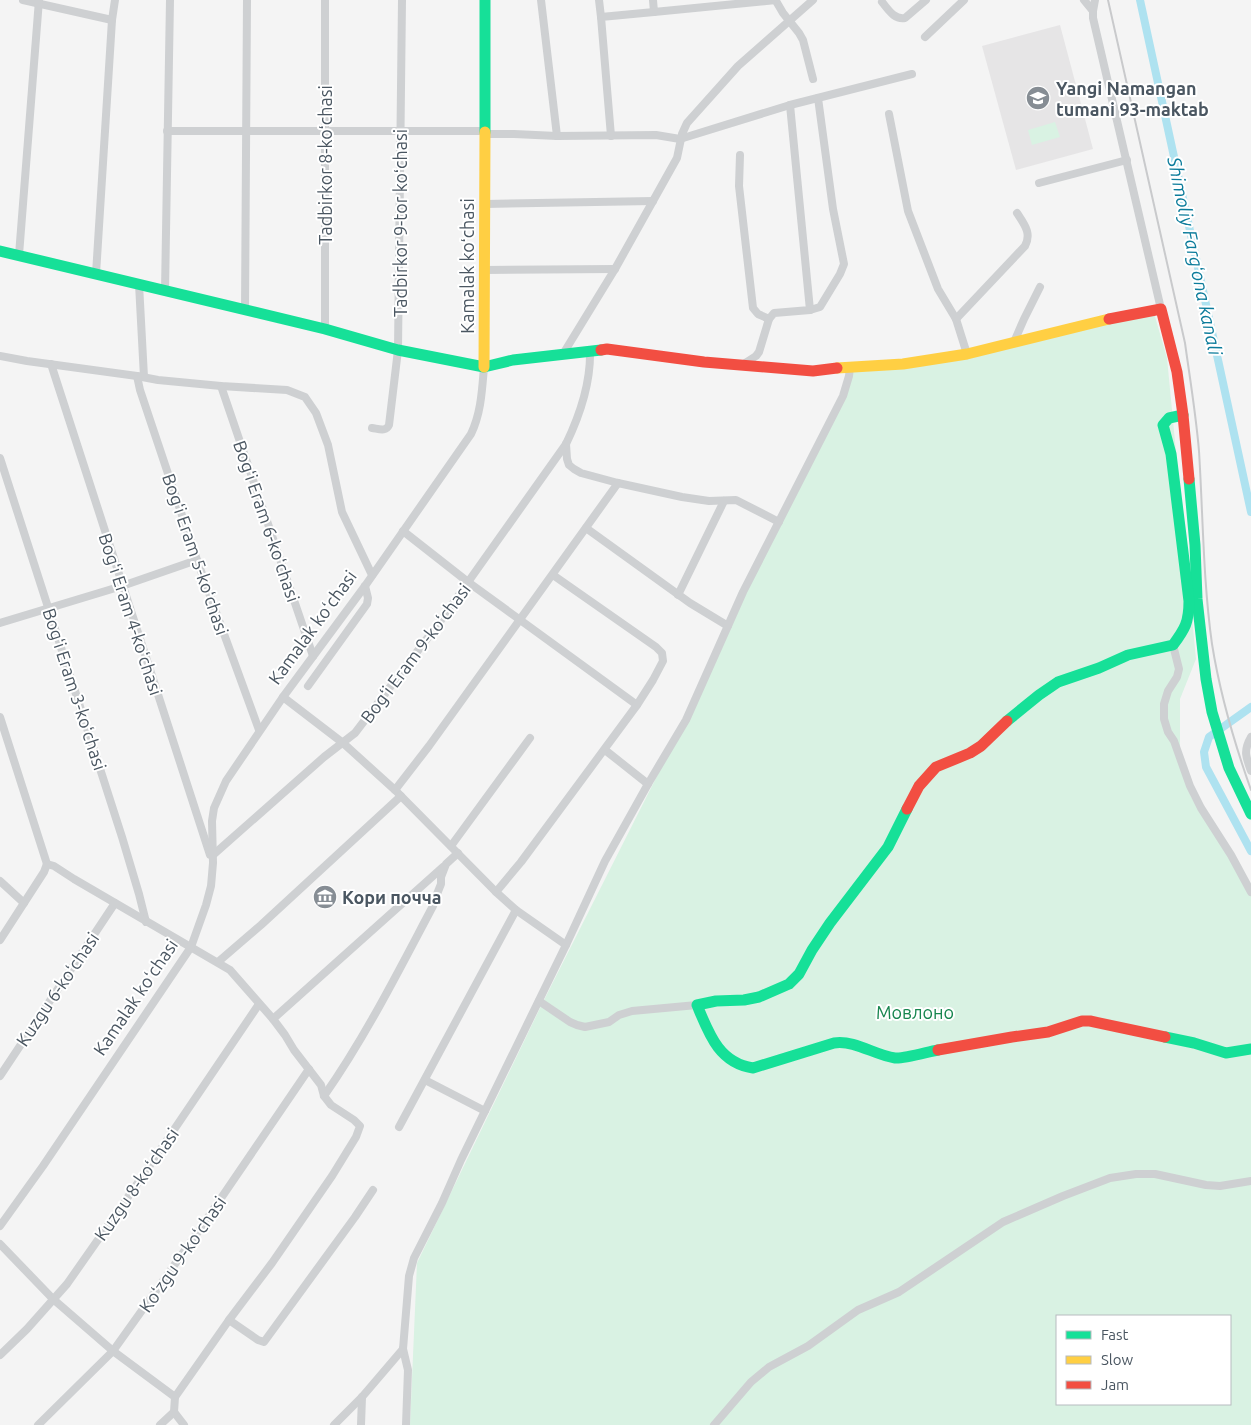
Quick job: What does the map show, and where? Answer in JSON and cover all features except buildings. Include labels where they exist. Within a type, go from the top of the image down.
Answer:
[{"type":"street","points":[[23,0],[112,20]]},
{"type":"street","points":[[96,274],[112,20],[115,0]]},
{"type":"street","points":[[165,291],[170,0]]},
{"type":"street","points":[[245,310],[247,0]]},
{"type":"street","name":"Tadbirkor 8-koʻchasi","points":[[325,0],[325,329]]},
{"type":"street","name":"Tadbirkor 9-tor koʻchasi","points":[[372,428],[385,430],[389,425],[398,350],[402,0]]},
{"type":"street","name":"Kamalak koʻchasi","points":[[0,1226],[43,1166],[191,947],[206,905],[210,886],[213,859],[212,821],[214,808],[226,781],[259,730],[365,586],[471,434],[476,422],[480,408],[484,367],[485,0]]},
{"type":"street","points":[[541,0],[557,136]]},
{"type":"street","points":[[599,0],[611,136]]},
{"type":"street","points":[[653,0],[654,12]]},
{"type":"street","points":[[601,17],[654,12],[710,3],[776,0],[789,22],[803,40],[814,79]]},
{"type":"street","points":[[563,354],[615,269],[677,158],[680,139],[687,123],[732,72],[813,0]]},
{"type":"street","points":[[882,2],[896,18],[901,19],[905,18],[926,0]]},
{"type":"street","points":[[925,36],[964,0]]},
{"type":"street","points":[[1084,0],[1093,11]]},
{"type":"street","points":[[1095,0],[1093,18],[1177,372],[1183,415],[1195,546],[1197,599],[1206,679],[1212,712],[1229,768],[1251,814]]},
{"type":"street","points":[[19,255],[38,2]]},
{"type":"street","points":[[167,131],[400,131],[557,136],[656,135],[680,139],[790,105],[912,74]]},
{"type":"street","points":[[740,366],[759,352],[769,319],[774,313],[810,310],[820,307],[844,264],[833,209],[818,98]]},
{"type":"street","points":[[790,105],[810,310]]},
{"type":"street","points":[[889,114],[908,211],[938,289],[956,318],[967,354]]},
{"type":"street","points":[[740,155],[739,186],[752,308],[758,314],[769,319]]},
{"type":"street","points":[[1039,183],[1127,160]]},
{"type":"street","points":[[485,204],[653,201]]},
{"type":"street","points":[[956,318],[1025,246],[1028,232],[1017,213]]},
{"type":"street","points":[[0,251],[325,329],[398,350],[484,367],[513,360],[607,349],[740,366],[813,371],[903,364],[967,354],[1106,320],[1161,310]]},
{"type":"street","points":[[485,270],[615,269]]},
{"type":"street","name":"Bogʻi Eram 5-koʻchasi","points":[[139,284],[140,390],[197,560],[259,730]]},
{"type":"street","points":[[1014,342],[1040,287]]},
{"type":"street","name":"Bogʻi Eram 9-koʻchasi","points":[[213,859],[356,733],[468,582],[566,444],[574,428],[585,394],[590,367],[590,350]]},
{"type":"street","points":[[0,356],[158,380],[287,390],[304,398],[316,413],[328,444],[342,512],[372,575]]},
{"type":"street","name":"Bogʻi Eram 4-koʻchasi","points":[[51,364],[122,586],[213,859]]},
{"type":"street","points":[[406,1425],[408,1370],[403,1349],[409,1276],[414,1258],[605,861],[686,720],[743,592],[843,396],[850,376],[850,367]]},
{"type":"street","name":"Bogʻi Eram 6-koʻchasi","points":[[221,386],[313,656]]},
{"type":"street","points":[[539,1000],[570,1022],[585,1027],[609,1022],[620,1015],[632,1011],[759,997],[789,984],[799,974],[830,923],[888,846],[920,786],[936,767],[970,753],[981,746],[999,728],[1058,682],[1128,655],[1173,645],[1187,627],[1190,608],[1170,454],[1163,425],[1168,418],[1183,415]]},
{"type":"street","points":[[566,444],[569,465],[581,473],[682,497],[709,501],[730,500],[742,502],[779,522]]},
{"type":"street","name":"Bogʻi Eram 3-koʻchasi","points":[[0,458],[140,894],[146,922]]},
{"type":"street","points":[[395,790],[429,746],[618,483]]},
{"type":"street","points":[[678,595],[724,501]]},
{"type":"street","points":[[586,528],[678,595],[728,626]]},
{"type":"street","points":[[403,531],[468,582],[637,705]]},
{"type":"street","points":[[0,623],[122,586],[197,560]]},
{"type":"street","points":[[496,892],[521,862],[605,750],[637,705],[663,661],[662,653],[656,647],[553,574]]},
{"type":"street","points":[[308,686],[367,604],[368,598],[365,586]]},
{"type":"street","points":[[1173,645],[1178,674],[1168,691],[1164,704],[1164,719],[1168,732],[1174,741],[1190,786],[1201,808],[1231,855],[1251,892]]},
{"type":"street","points":[[283,697],[343,743],[402,796],[516,910],[566,945]]},
{"type":"street","points":[[0,717],[47,864],[44,872],[0,940]]},
{"type":"street","points":[[1251,737],[1246,746],[1245,755],[1251,771]]},
{"type":"street","points":[[451,846],[530,738]]},
{"type":"street","points":[[605,750],[648,784]]},
{"type":"street","points":[[218,962],[402,796]]},
{"type":"street","points":[[273,1019],[458,853]]},
{"type":"street","points":[[47,864],[54,866],[74,880],[230,970],[286,1035],[294,1050],[321,1085],[324,1096],[331,1105],[360,1126],[356,1137],[332,1176],[175,1397],[174,1412],[184,1425]]},
{"type":"street","points":[[324,1096],[370,1024],[424,922],[438,894],[446,864]]},
{"type":"street","points":[[0,880],[24,903]]},
{"type":"street","name":"Kuzgu 6-koʻchasi","points":[[0,1076],[115,903]]},
{"type":"street","points":[[399,1127],[516,910]]},
{"type":"street","name":"Kuzgu 8-koʻchasi","points":[[0,1355],[27,1329],[67,1284],[259,1004]]},
{"type":"street","points":[[696,1005],[715,1043],[728,1059],[744,1068],[753,1068],[841,1042],[896,1058],[1048,1032],[1082,1021],[1090,1021],[1194,1043],[1226,1053],[1251,1049]]},
{"type":"street","name":"Koʻzgu 9-koʻchasi","points":[[38,1425],[113,1351],[200,1230],[309,1069]]},
{"type":"street","points":[[425,1080],[485,1111]]},
{"type":"street","points":[[714,1425],[751,1382],[769,1367],[808,1346],[858,1310],[899,1292],[1003,1222],[1110,1178],[1136,1174],[1155,1174],[1206,1185],[1220,1186],[1251,1181]]},
{"type":"street","points":[[229,1320],[264,1342],[355,1218],[373,1190]]},
{"type":"street","points":[[0,1245],[53,1299],[113,1351],[175,1397]]},
{"type":"street","points":[[334,1425],[362,1397],[403,1349]]},
{"type":"street","points":[[361,1425],[362,1397]]},
{"type":"street","points":[[160,1425],[174,1412]]},
{"type":"shaded area","name":"Yangi Namangan tumani 93-maktab","points":[[1060,25],[1093,149],[1016,170],[982,46]]},
{"type":"green space","points":[[1055,122],[1060,137],[1032,145],[1028,130]]},
{"type":"green space","name":"Мовлоно","points":[[1154,313],[1167,358],[1196,659],[1180,699],[1180,755],[1191,797],[1251,891],[1251,1425],[410,1425],[417,1263],[541,1006],[709,673],[734,609],[853,371]]},
{"type":"waterway","name":"Shimoliy Fargʻona kanali","points":[[1140,0],[1251,512]]},
{"type":"waterway","name":"Shimoliy Fargʻona kanali","points":[[1251,707],[1209,737],[1204,752],[1206,767],[1251,851]]},
{"type":"railway","points":[[1108,0],[1185,343],[1199,451],[1205,572],[1212,644],[1228,718],[1251,790]]},
{"type":"traffic: fast","points":[[485,0],[485,132]]},
{"type":"traffic: fast","points":[[0,251],[325,329],[398,350],[484,367],[513,360],[601,350]]},
{"type":"traffic: fast","points":[[1007,721],[1058,682],[1099,668],[1128,655],[1173,645],[1183,630],[1187,620],[1189,601],[1171,454],[1163,425],[1169,418],[1183,415]]},
{"type":"traffic: fast","points":[[1189,479],[1195,545],[1197,599],[1206,679],[1212,712],[1229,768],[1251,814]]},
{"type":"traffic: fast","points":[[907,809],[888,847],[830,923],[799,974],[789,984],[759,997],[744,1000],[716,1001],[697,1005],[711,1036],[724,1054],[741,1065],[753,1068],[834,1043],[850,1044],[895,1058],[938,1050]]},
{"type":"traffic: fast","points":[[1165,1037],[1194,1043],[1226,1053],[1251,1049]]},
{"type":"traffic: slow","points":[[484,367],[485,132]]},
{"type":"traffic: slow","points":[[837,368],[903,364],[967,354],[1109,319]]},
{"type":"traffic: jam","points":[[1109,319],[1161,309],[1177,372],[1189,479]]},
{"type":"traffic: jam","points":[[601,350],[607,349],[704,362],[813,371],[837,368]]},
{"type":"traffic: jam","points":[[907,809],[919,786],[936,767],[970,753],[981,746],[1007,721]]},
{"type":"traffic: jam","points":[[938,1050],[1048,1032],[1082,1021],[1090,1021],[1165,1037]]},
{"type":"place","name":"Yangi Namangan tumani 93-maktab","points":[[1038,98]]},
{"type":"place","name":"Кори почча","points":[[325,897]]}]
